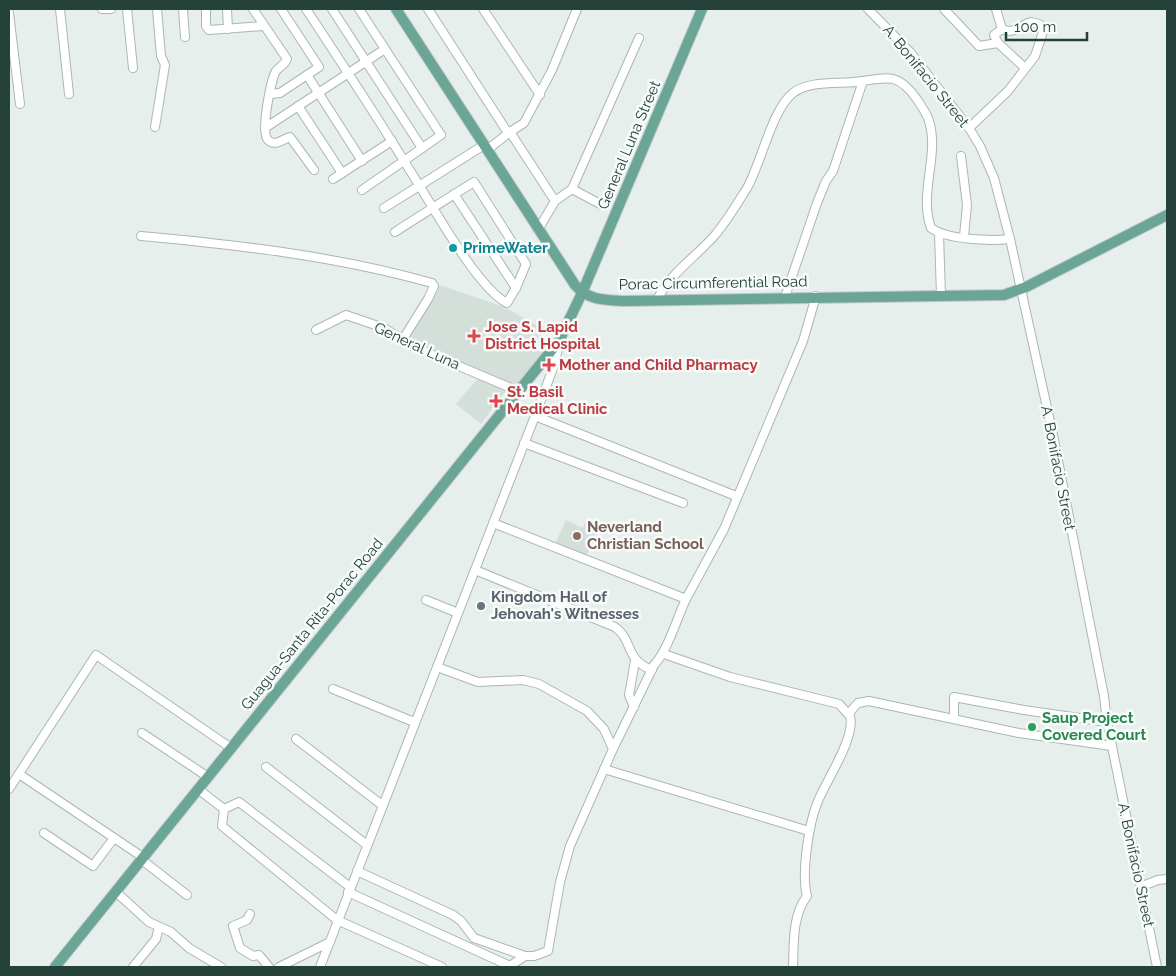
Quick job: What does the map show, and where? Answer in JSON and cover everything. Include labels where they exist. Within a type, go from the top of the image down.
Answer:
[{"type":"main road","points":[[396,9],[538,230],[582,293]]},
{"type":"main road","name":"General Luna Street","points":[[582,293],[702,9]]},
{"type":"main road","name":"Porac Circumferential Road","points":[[582,293],[598,300],[816,296],[990,296],[1021,290],[1167,215]]},
{"type":"main road","name":"Guagua-Santa Rita-Porac Road","points":[[55,967],[559,341],[582,293]]},
{"type":"street","points":[[60,9],[69,94]]},
{"type":"street","points":[[102,9],[111,9]]},
{"type":"street","points":[[127,9],[133,68]]},
{"type":"street","points":[[155,126],[166,65],[161,56],[156,9]]},
{"type":"street","points":[[183,9],[185,37]]},
{"type":"street","points":[[206,9],[207,28],[228,29],[264,26]]},
{"type":"street","points":[[227,9],[228,29]]},
{"type":"street","points":[[253,9],[287,59],[276,71],[265,114],[266,138],[270,142],[277,143],[290,138],[314,170]]},
{"type":"street","points":[[271,94],[280,92],[318,67],[281,9]]},
{"type":"street","points":[[306,9],[392,141],[434,207],[463,253],[496,298],[507,303],[516,288],[526,264],[474,182],[454,194],[434,207],[395,232]]},
{"type":"street","points":[[332,9],[422,148]]},
{"type":"street","points":[[359,9],[440,134],[362,190]]},
{"type":"street","points":[[428,9],[555,201]]},
{"type":"street","points":[[483,9],[540,95]]},
{"type":"street","points":[[384,208],[524,123],[540,95],[577,9]]},
{"type":"street","name":"A. Bonifacio Street","points":[[868,9],[910,52],[969,128],[991,169],[1010,239],[1053,435],[1104,696],[1107,722],[1157,967]]},
{"type":"street","points":[[944,9],[979,46]]},
{"type":"street","points":[[996,9],[1002,29]]},
{"type":"street","points":[[9,13],[20,104]]},
{"type":"street","points":[[969,128],[1004,95],[1035,56],[1043,27],[1031,22],[1013,30],[1002,29],[979,46]]},
{"type":"street","points":[[994,36],[998,43],[1025,68]]},
{"type":"street","points":[[538,230],[555,201],[568,194],[572,189],[639,38]]},
{"type":"street","points":[[979,46],[998,43]]},
{"type":"street","points":[[265,128],[385,49]]},
{"type":"street","points":[[307,75],[362,161]]},
{"type":"street","points":[[657,300],[667,282],[715,235],[734,210],[748,186],[778,112],[791,94],[811,86],[884,77],[897,79],[908,88],[928,117],[931,144],[925,204],[931,228],[939,234],[983,240],[1010,239]]},
{"type":"street","points":[[786,297],[817,204],[826,181],[833,171],[863,80]]},
{"type":"street","points":[[298,106],[342,174]]},
{"type":"street","points":[[333,179],[392,141]]},
{"type":"street","points":[[961,156],[967,205],[964,236]]},
{"type":"street","points":[[572,189],[602,205]]},
{"type":"street","points":[[454,194],[516,288]]},
{"type":"street","points":[[939,234],[941,295]]},
{"type":"street","points":[[141,236],[208,242],[332,258],[432,283],[434,286],[428,299],[403,339]]},
{"type":"street","points":[[357,871],[452,915],[461,921],[474,938],[526,956],[534,956],[548,951],[560,882],[570,846],[613,749],[652,670],[664,654],[667,641],[686,599],[724,529],[736,496],[803,341],[816,296]]},
{"type":"street","name":"General Luna","points":[[316,330],[346,316],[384,328],[414,347],[518,392]]},
{"type":"street","points":[[320,967],[535,416],[555,363],[559,341]]},
{"type":"street","points":[[535,416],[736,496]]},
{"type":"street","points":[[524,443],[683,503]]},
{"type":"street","points":[[493,523],[686,599]]},
{"type":"street","points":[[475,570],[615,627],[623,636],[635,661],[629,695],[634,707]]},
{"type":"street","points":[[426,600],[458,613]]},
{"type":"street","points":[[664,654],[730,677],[839,704],[849,713],[852,722],[850,730],[818,802],[809,832],[804,882],[807,896],[802,903],[795,923],[793,967]]},
{"type":"street","points":[[9,789],[96,655],[231,748]]},
{"type":"street","points":[[635,661],[652,670]]},
{"type":"street","points":[[437,667],[478,682],[523,680],[539,684],[587,711],[604,729],[613,749]]},
{"type":"street","points":[[333,689],[414,722]]},
{"type":"street","points":[[954,718],[954,697],[1066,717],[1107,722]]},
{"type":"street","points":[[849,713],[862,700],[1018,732],[1112,746]]},
{"type":"street","points":[[142,733],[208,777]]},
{"type":"street","points":[[296,739],[382,805]]},
{"type":"street","points":[[266,767],[367,845]]},
{"type":"street","points":[[604,769],[809,832]]},
{"type":"street","points":[[19,774],[114,838],[187,895]]},
{"type":"street","points":[[198,789],[224,809]]},
{"type":"street","points":[[224,809],[239,802],[349,889],[511,967],[526,956]]},
{"type":"street","points":[[224,809],[222,826],[337,920],[442,967]]},
{"type":"street","points":[[44,833],[93,866],[114,838]]},
{"type":"street","points":[[1140,887],[1167,879]]},
{"type":"street","points":[[116,892],[149,922],[171,932],[189,948],[221,967]]},
{"type":"street","points":[[250,914],[247,920],[233,926],[240,948],[253,956],[259,955],[270,967]]},
{"type":"street","points":[[132,967],[156,939],[159,927]]},
{"type":"street","points":[[279,967],[330,942]]},
{"type":"shaded area","name":"Jose S. Lapid District Hospital","points":[[440,285],[504,307],[540,327],[538,334],[553,344],[517,388],[421,349],[406,338]]},
{"type":"shaded area","points":[[479,377],[488,384],[491,381],[507,389],[481,424],[456,404]]},
{"type":"shaded area","name":"Neverland Christian School","points":[[566,520],[583,528],[585,522],[599,528],[586,557],[555,544]]},
{"type":"place","name":"PrimeWater","points":[[453,248]]},
{"type":"place","name":"Jose S. Lapid District Hospital","points":[[474,336]]},
{"type":"place","name":"Mother and Child Pharmacy","points":[[549,365]]},
{"type":"place","name":"St. Basil Medical Clinic","points":[[496,401]]},
{"type":"place","name":"Neverland Christian School","points":[[577,536]]},
{"type":"place","name":"Kingdom Hall of Jehovah's Witnesses","points":[[481,606]]},
{"type":"place","name":"Saup Project Covered Court","points":[[1032,727]]}]
